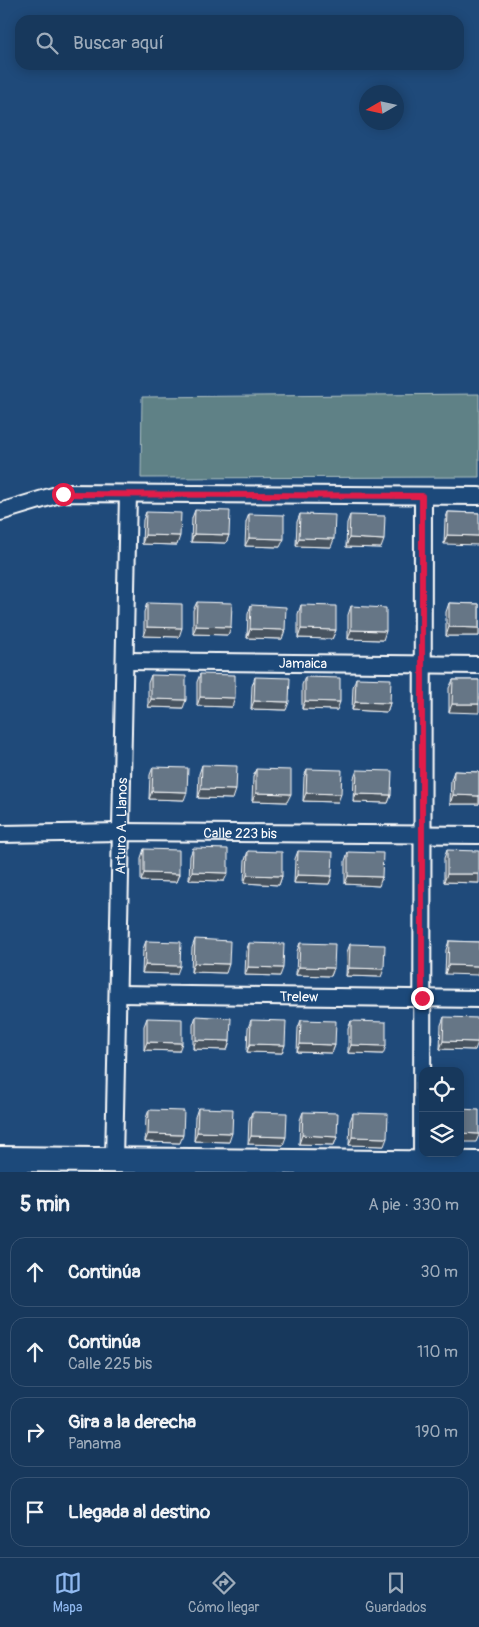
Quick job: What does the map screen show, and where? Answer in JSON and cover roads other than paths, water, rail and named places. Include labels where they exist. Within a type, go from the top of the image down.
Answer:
[{"type":"street","points":[[0,512],[63,494],[479,496]]},
{"type":"street","name":"Arturo A. Llanos","points":[[114,1160],[120,994],[128,494]]},
{"type":"street","points":[[422,496],[422,1163]]},
{"type":"street","name":"Jamaica","points":[[125,661],[479,665]]},
{"type":"street","name":"Calle 223 bis","points":[[0,834],[122,832],[479,835]]},
{"type":"street","name":"Trelew","points":[[120,994],[479,999]]},
{"type":"street","points":[[0,1158],[479,1164]]}]
